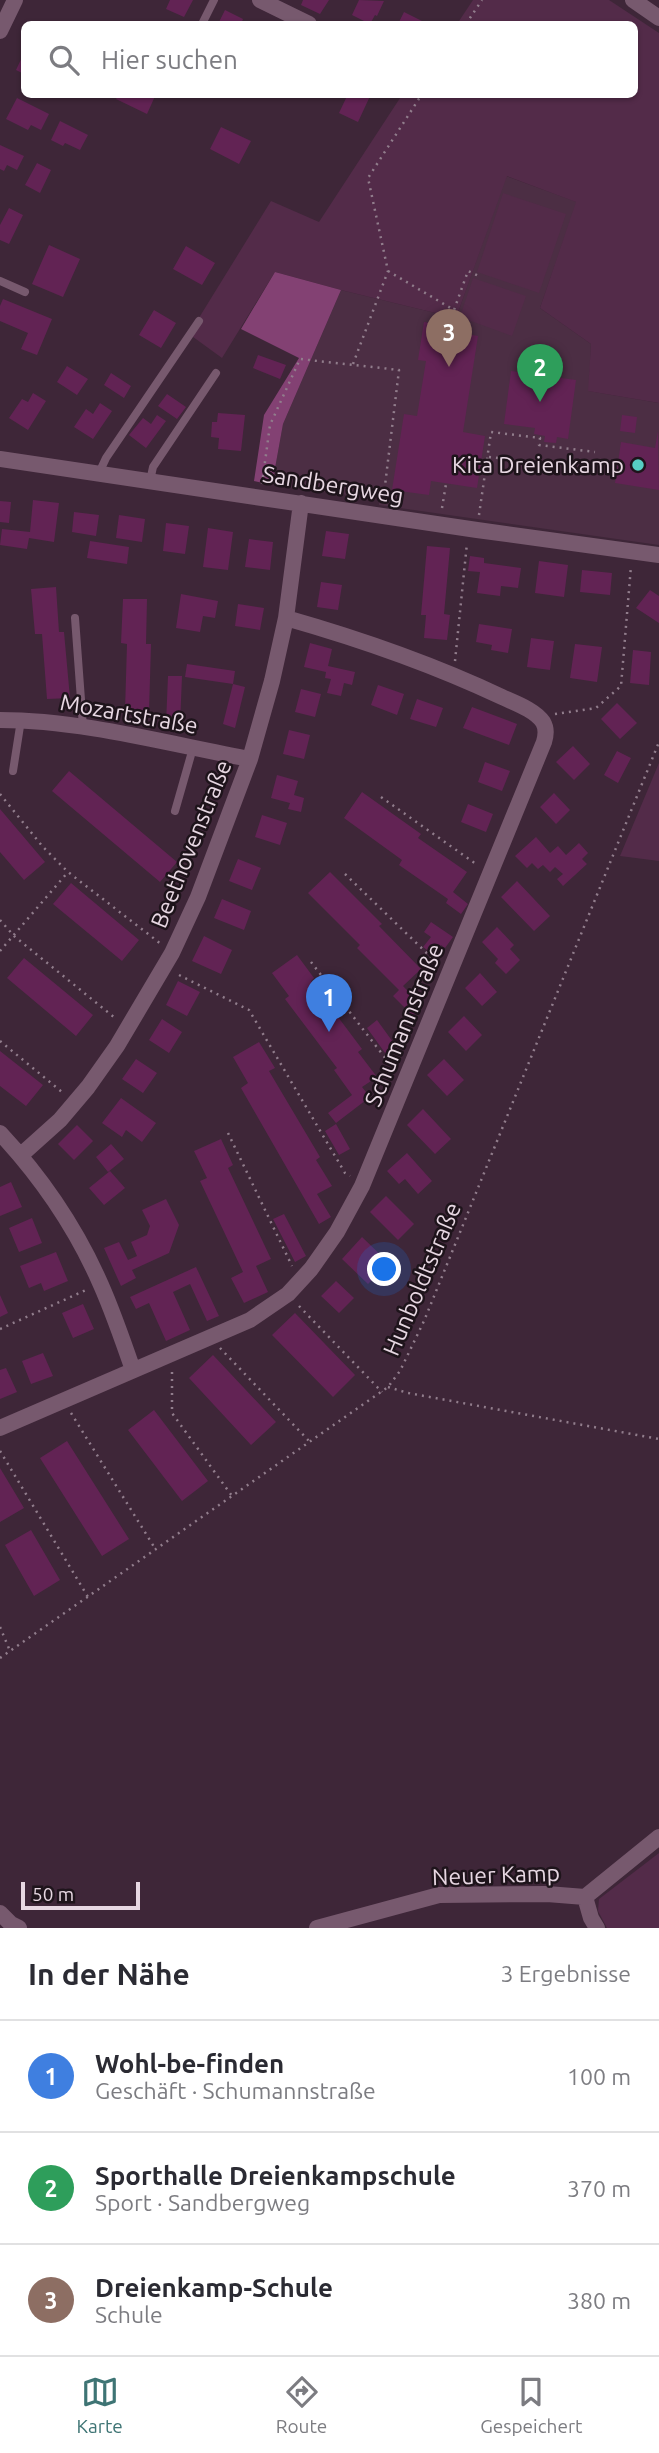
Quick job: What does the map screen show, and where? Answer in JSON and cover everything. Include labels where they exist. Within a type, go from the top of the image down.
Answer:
[{"type":"street","points":[[0,31],[14,0]]},
{"type":"street","points":[[260,0],[303,21]]},
{"type":"street","points":[[633,0],[659,18]]},
{"type":"street","name":"Sandbergweg","points":[[0,459],[659,555]]},
{"type":"street","name":"Beethovenstraße","points":[[21,1155],[88,1087],[128,1029],[168,960],[198,897],[250,759],[272,681],[286,618],[301,503]]},
{"type":"street","points":[[286,618],[362,640],[450,673],[538,716]]},
{"type":"street","name":"Schumannstraße","points":[[0,1428],[250,1320],[288,1294],[311,1269],[337,1232],[362,1186],[414,1061],[544,742],[547,733],[545,724],[538,716]]},
{"type":"street","name":"Mozartstraße","points":[[0,720],[83,727],[250,759]]},
{"type":"street","points":[[0,1133],[21,1155],[81,1245],[100,1283],[134,1370]]},
{"type":"street","name":"Neuer Kamp","points":[[317,1928],[439,1895],[547,1894],[585,1897],[659,1837]]},
{"type":"street","points":[[585,1897],[597,1928]]},
{"type":"street","points":[[0,1913],[19,1928]]},
{"type":"lane","points":[[204,21],[214,0]]},
{"type":"lane","points":[[0,281],[25,292]]},
{"type":"lane","points":[[99,473],[106,458],[199,321]]},
{"type":"lane","points":[[150,481],[153,467],[216,373]]},
{"type":"lane","points":[[75,618],[83,727]]},
{"type":"lane","points":[[13,771],[21,720]]},
{"type":"lane","points":[[175,811],[193,748]]},
{"type":"path","points":[[468,21],[482,0]]},
{"type":"path","points":[[353,365],[388,271],[368,178],[419,98]]},
{"type":"path","points":[[388,271],[454,310],[468,271],[479,276]]},
{"type":"path","points":[[260,497],[271,425],[300,359],[400,370],[381,516]]},
{"type":"path","points":[[450,673],[457,656],[473,530],[491,432],[540,438],[539,445],[595,452]]},
{"type":"path","points":[[487,457],[499,458]]},
{"type":"path","points":[[440,525],[446,484]]},
{"type":"path","points":[[538,716],[596,708],[621,686],[632,552]]},
{"type":"path","name":"Hunboldtstraße","points":[[0,1658],[382,1392],[400,1371],[424,1321],[659,742]]},
{"type":"path","points":[[0,794],[43,847],[68,872],[168,960],[249,1010],[345,1172],[362,1186]]},
{"type":"path","points":[[381,797],[490,874]]},
{"type":"path","points":[[0,951],[68,872]]},
{"type":"path","points":[[345,874],[449,975]]},
{"type":"path","points":[[0,920],[14,936],[128,1029]]},
{"type":"path","points":[[311,962],[386,1059],[414,1061]]},
{"type":"path","points":[[0,1041],[74,1103]]},
{"type":"path","points":[[229,1133],[299,1282]]},
{"type":"path","points":[[0,1329],[100,1283]]},
{"type":"path","points":[[288,1294],[382,1392]]},
{"type":"path","points":[[211,1338],[310,1442]]},
{"type":"path","points":[[171,1355],[172,1413],[232,1496]]},
{"type":"path","points":[[388,1387],[408,1393],[659,1439]]},
{"type":"path","points":[[63,1400],[156,1549]]},
{"type":"path","points":[[0,1451],[88,1597]]},
{"type":"path","points":[[0,1627],[10,1651]]},
{"type":"shaded area","points":[[473,0],[609,0],[659,33],[659,403],[588,391],[591,344],[540,308],[576,202],[507,176],[456,318],[275,272],[222,358],[189,334],[271,201],[319,222],[400,98],[638,98],[638,21],[459,21]]},
{"type":"shaded area","points":[[506,176],[577,202],[540,308],[591,344],[589,391],[659,403],[659,545],[379,505],[379,499],[272,485],[283,424],[341,290],[456,318]]},
{"type":"shaded area","points":[[503,193],[566,214],[539,293],[477,272]]},
{"type":"shaded area","points":[[275,272],[341,290],[283,424],[272,485],[254,481],[264,415],[299,358],[241,329]]},
{"type":"shaded area","points":[[473,278],[526,296],[512,336],[460,317]]},
{"type":"shaded area","points":[[659,763],[659,861],[620,856]]},
{"type":"shaded area","points":[[659,1853],[659,1928],[607,1928],[598,1911],[599,1899]]},
{"type":"building","points":[[170,0],[193,0],[184,17],[166,9]]},
{"type":"building","points":[[303,0],[329,0],[320,14],[301,5]]},
{"type":"building","points":[[359,0],[384,1],[372,21],[364,21],[352,15]]},
{"type":"building","points":[[225,10],[243,19],[242,21],[220,21]]},
{"type":"building","points":[[404,12],[422,21],[400,21]]},
{"type":"building","points":[[21,59],[21,72],[16,70]]},
{"type":"building","points":[[17,98],[49,114],[41,130],[31,125],[28,130],[6,119]]},
{"type":"building","points":[[117,98],[154,98],[147,114]]},
{"type":"building","points":[[346,98],[369,98],[358,122],[339,113]]},
{"type":"building","points":[[60,121],[88,135],[80,150],[51,140]]},
{"type":"building","points":[[221,127],[251,141],[239,164],[210,149]]},
{"type":"building","points":[[0,145],[24,156],[17,170],[7,165],[4,171],[0,169]]},
{"type":"building","points":[[37,163],[51,170],[40,193],[25,185]]},
{"type":"building","points":[[9,208],[23,215],[9,244],[0,240],[0,225]]},
{"type":"building","points":[[49,245],[80,259],[63,297],[32,284]]},
{"type":"building","points":[[186,246],[215,263],[202,285],[173,269]]},
{"type":"building","points":[[3,299],[52,319],[37,355],[21,349],[28,333],[0,321]]},
{"type":"building","points":[[154,310],[176,323],[161,348],[139,335]]},
{"type":"building","points":[[424,322],[450,326],[449,331],[478,336],[463,432],[485,436],[477,488],[431,481],[429,495],[392,490],[404,414],[417,416],[426,361],[418,360]]},
{"type":"building","points":[[258,355],[286,365],[280,379],[253,368]]},
{"type":"building","points":[[67,366],[88,379],[77,395],[57,382]]},
{"type":"building","points":[[511,371],[576,380],[568,439],[557,437],[556,443],[544,442],[545,436],[534,434],[535,428],[504,424]]},
{"type":"building","points":[[111,373],[131,386],[124,398],[104,385]]},
{"type":"building","points":[[33,393],[46,401],[28,430],[9,418],[22,399],[28,402]]},
{"type":"building","points":[[167,394],[186,407],[177,419],[158,406]]},
{"type":"building","points":[[100,403],[112,411],[93,439],[74,427],[86,409],[93,414]]},
{"type":"building","points":[[218,413],[245,415],[241,451],[218,449],[219,438],[211,437],[212,422],[217,422]]},
{"type":"building","points":[[157,415],[166,421],[146,448],[129,435],[143,418],[151,424]]},
{"type":"building","points":[[622,415],[637,417],[635,433],[620,431]]},
{"type":"building","name":"Kita Dreienkamp","points":[[658,431],[659,490],[615,483],[621,442],[655,448]]},
{"type":"building","points":[[33,500],[59,503],[54,542],[29,538],[27,549],[0,545],[2,529],[30,532]]},
{"type":"building","points":[[0,501],[11,502],[9,523],[0,522]]},
{"type":"building","points":[[74,512],[99,515],[96,536],[72,532]]},
{"type":"building","points":[[119,515],[145,519],[142,542],[116,538]]},
{"type":"building","points":[[166,523],[189,526],[185,554],[163,551]]},
{"type":"building","points":[[208,528],[233,532],[228,570],[203,567]]},
{"type":"building","points":[[326,531],[349,534],[345,559],[322,556]]},
{"type":"building","points":[[249,539],[273,542],[270,570],[245,567]]},
{"type":"building","points":[[90,541],[129,547],[127,564],[87,558]]},
{"type":"building","points":[[427,546],[450,548],[444,614],[450,615],[447,640],[424,638],[426,615],[421,615]]},
{"type":"building","points":[[470,556],[484,558],[484,563],[521,568],[518,588],[501,586],[500,596],[477,593],[480,572],[468,571]]},
{"type":"building","points":[[539,561],[568,565],[564,597],[535,593]]},
{"type":"building","points":[[582,570],[612,573],[610,595],[580,592]]},
{"type":"building","points":[[321,582],[342,585],[338,610],[317,607]]},
{"type":"building","points":[[56,587],[59,632],[64,632],[70,698],[47,699],[42,634],[35,634],[31,589]]},
{"type":"building","points":[[650,590],[659,596],[659,623],[636,608]]},
{"type":"building","points":[[181,594],[218,601],[215,618],[203,616],[200,632],[176,628]]},
{"type":"building","points":[[123,599],[147,599],[146,644],[151,644],[149,712],[125,711],[127,644],[121,643]]},
{"type":"building","points":[[238,604],[264,608],[260,630],[235,626]]},
{"type":"building","points":[[479,624],[512,629],[508,653],[491,650],[492,645],[476,642]]},
{"type":"building","points":[[531,638],[554,641],[550,670],[527,667]]},
{"type":"building","points":[[310,643],[332,649],[328,666],[355,672],[352,685],[344,683],[341,696],[327,693],[331,679],[325,678],[326,672],[304,667]]},
{"type":"building","points":[[575,644],[602,647],[597,682],[570,678]]},
{"type":"building","points":[[633,650],[651,652],[649,685],[630,683]]},
{"type":"building","points":[[187,664],[235,671],[233,684],[185,677]]},
{"type":"building","points":[[168,676],[182,676],[180,725],[166,724]]},
{"type":"building","points":[[233,684],[245,687],[235,728],[223,724]]},
{"type":"building","points":[[378,685],[404,694],[397,715],[371,705]]},
{"type":"building","points":[[301,689],[321,694],[315,717],[295,712]]},
{"type":"building","points":[[417,699],[443,708],[436,727],[410,719]]},
{"type":"building","points":[[617,703],[637,723],[620,739],[601,719]]},
{"type":"building","points":[[472,707],[517,724],[509,745],[463,728]]},
{"type":"building","points":[[289,730],[310,735],[304,759],[283,754]]},
{"type":"building","points":[[573,746],[590,764],[574,780],[556,762]]},
{"type":"building","points":[[617,751],[631,758],[618,783],[604,775]]},
{"type":"building","points":[[485,762],[510,771],[502,791],[478,782]]},
{"type":"building","points":[[69,771],[177,862],[160,882],[52,791]]},
{"type":"building","points":[[277,775],[298,781],[294,795],[304,798],[301,812],[288,809],[290,803],[271,798]]},
{"type":"building","points":[[362,792],[421,834],[418,838],[467,872],[453,892],[468,904],[461,914],[446,903],[448,899],[399,865],[402,860],[344,818]]},
{"type":"building","points":[[554,793],[570,810],[556,824],[540,807]]},
{"type":"building","points":[[468,804],[493,814],[486,832],[461,822]]},
{"type":"building","points":[[0,809],[45,862],[24,880],[0,852]]},
{"type":"building","points":[[262,815],[287,823],[280,845],[255,837]]},
{"type":"building","points":[[536,837],[550,853],[558,846],[566,855],[579,843],[588,853],[582,859],[587,864],[563,886],[557,879],[563,874],[555,867],[550,872],[543,865],[538,869],[532,863],[527,868],[515,856]]},
{"type":"building","points":[[238,859],[261,868],[252,890],[229,881]]},
{"type":"building","points":[[330,872],[382,924],[379,926],[421,969],[403,986],[422,1006],[413,1016],[393,996],[399,990],[357,948],[360,945],[308,893]]},
{"type":"building","points":[[517,881],[550,916],[534,931],[501,897]]},
{"type":"building","points":[[71,883],[139,940],[122,961],[53,904]]},
{"type":"building","points":[[222,899],[251,911],[244,930],[214,918]]},
{"type":"building","points":[[431,922],[453,937],[445,948],[441,945],[434,955],[423,947],[431,937],[424,932]]},
{"type":"building","points":[[497,927],[514,945],[510,949],[520,960],[506,974],[495,963],[498,959],[482,942]]},
{"type":"building","points":[[204,936],[232,950],[221,974],[192,961]]},
{"type":"building","points":[[297,955],[314,978],[311,981],[362,1049],[358,1052],[377,1077],[362,1087],[370,1097],[336,1123],[328,1113],[352,1095],[334,1070],[337,1068],[285,999],[289,996],[272,973]]},
{"type":"building","points":[[24,958],[93,1015],[76,1036],[7,978]]},
{"type":"building","points":[[480,973],[497,992],[482,1006],[465,988]]},
{"type":"building","points":[[178,981],[200,992],[187,1016],[166,1005]]},
{"type":"building","points":[[464,1016],[482,1035],[466,1051],[448,1032]]},
{"type":"building","points":[[162,1019],[182,1032],[169,1053],[149,1040]]},
{"type":"building","points":[[377,1020],[398,1049],[388,1057],[367,1028]]},
{"type":"building","points":[[259,1042],[275,1068],[269,1071],[320,1157],[316,1160],[332,1186],[317,1194],[331,1217],[319,1224],[241,1088],[248,1083],[233,1057]]},
{"type":"building","points":[[0,1051],[43,1085],[26,1106],[0,1086]]},
{"type":"building","points":[[136,1059],[157,1073],[143,1093],[122,1079]]},
{"type":"building","points":[[444,1059],[464,1080],[447,1096],[427,1075]]},
{"type":"building","points":[[121,1098],[156,1123],[142,1142],[126,1130],[122,1137],[102,1123]]},
{"type":"building","points":[[423,1109],[451,1139],[435,1154],[407,1125]]},
{"type":"building","points":[[336,1124],[350,1149],[339,1155],[325,1131]]},
{"type":"building","points":[[77,1125],[93,1141],[74,1160],[58,1144]]},
{"type":"building","points":[[221,1139],[233,1165],[228,1168],[271,1259],[256,1266],[268,1292],[244,1303],[231,1278],[243,1272],[200,1181],[207,1178],[194,1151]]},
{"type":"building","points":[[111,1144],[124,1159],[108,1172],[96,1157]]},
{"type":"building","points":[[407,1153],[432,1181],[418,1194],[405,1179],[399,1184],[387,1171]]},
{"type":"building","points":[[110,1171],[125,1188],[104,1205],[89,1188]]},
{"type":"building","points":[[11,1182],[22,1207],[0,1216],[0,1187]]},
{"type":"building","points":[[386,1196],[414,1224],[398,1240],[370,1212]]},
{"type":"building","points":[[166,1199],[179,1225],[169,1253],[132,1270],[136,1278],[121,1286],[104,1248],[119,1242],[128,1260],[137,1256],[131,1242],[147,1235],[150,1226],[142,1210]]},
{"type":"building","points":[[284,1214],[306,1256],[295,1262],[273,1219]]},
{"type":"building","points":[[32,1218],[42,1243],[19,1252],[9,1228]]},
{"type":"building","points":[[362,1237],[389,1263],[368,1284],[342,1259]]},
{"type":"building","points":[[56,1252],[68,1281],[44,1291],[41,1283],[29,1288],[20,1266]]},
{"type":"building","points":[[196,1267],[219,1316],[207,1321],[190,1284],[173,1292],[190,1330],[166,1341],[149,1303],[136,1309],[130,1297]]},
{"type":"building","points":[[336,1281],[354,1298],[339,1313],[321,1296]]},
{"type":"building","points":[[0,1295],[8,1313],[0,1317]]},
{"type":"building","points":[[83,1304],[94,1329],[73,1338],[62,1313]]},
{"type":"building","points":[[295,1313],[355,1375],[333,1397],[272,1335]]},
{"type":"building","points":[[43,1353],[53,1376],[31,1384],[22,1361]]},
{"type":"building","points":[[213,1355],[276,1422],[251,1445],[189,1378]]},
{"type":"building","points":[[6,1368],[17,1392],[0,1399],[0,1370]]},
{"type":"building","points":[[154,1410],[208,1481],[182,1501],[128,1430]]},
{"type":"building","points":[[67,1441],[129,1539],[102,1556],[40,1458]]},
{"type":"building","points":[[0,1468],[24,1508],[0,1522]]},
{"type":"building","points":[[31,1530],[60,1580],[34,1596],[5,1545]]},
{"type":"place","name":"Dreienkamp-Schule","points":[[449,367]]},
{"type":"place","name":"Sporthalle Dreienkampschule","points":[[540,402]]},
{"type":"place","name":"Kita Dreienkamp","points":[[638,465]]},
{"type":"place","name":"Wohl-be-finden","points":[[329,1032]]}]
